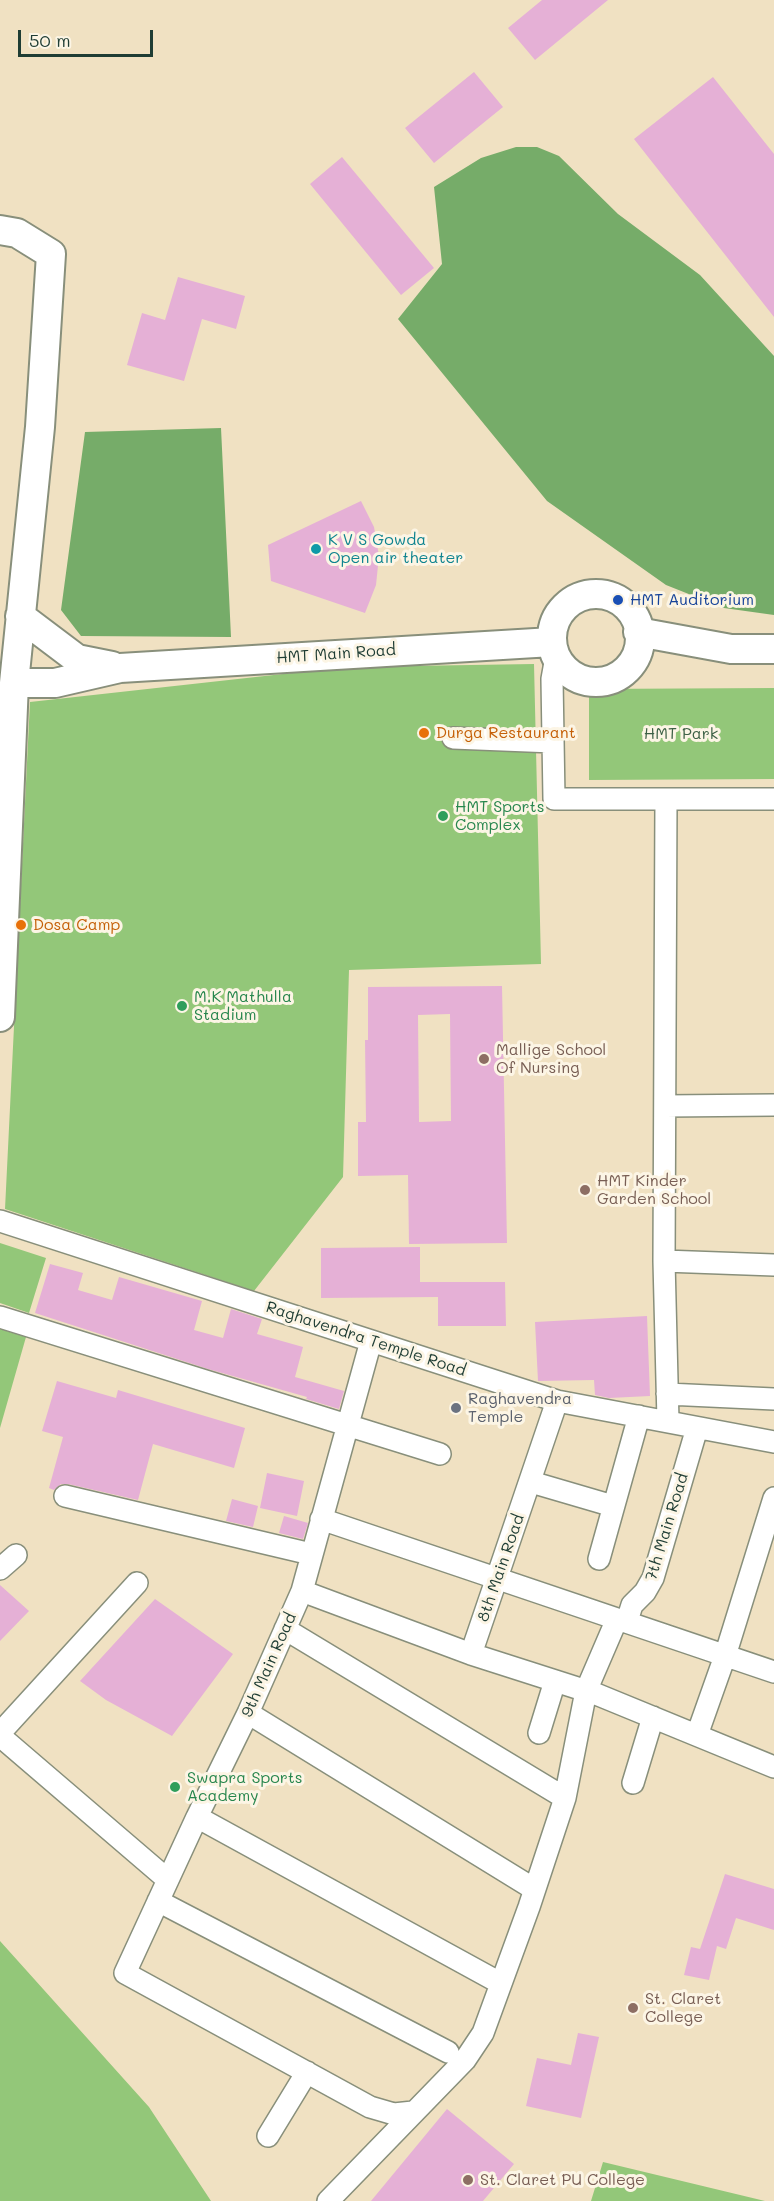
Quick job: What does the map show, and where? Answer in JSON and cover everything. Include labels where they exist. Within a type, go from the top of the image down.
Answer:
[{"type":"street","points":[[0,230],[17,233],[51,254],[40,428],[14,683],[0,1010]]},
{"type":"street","points":[[554,649],[564,669],[577,678],[593,683],[608,681],[622,675],[633,664],[639,646],[638,622],[630,609],[618,600],[603,595],[588,595],[566,605],[557,618],[554,649],[552,679],[554,800],[774,799]]},
{"type":"street","name":"HMT Main Road","points":[[20,616],[77,659],[120,668]]},
{"type":"street","points":[[638,632],[731,649],[774,649]]},
{"type":"street","name":"HMT Main Road","points":[[14,683],[55,683],[120,668],[554,649]]},
{"type":"street","points":[[453,738],[553,742]]},
{"type":"street","points":[[666,799],[664,1261],[668,1421]]},
{"type":"street","points":[[665,1106],[774,1105]]},
{"type":"street","name":"Raghavendra Temple Road","points":[[0,1221],[557,1401],[774,1442]]},
{"type":"street","points":[[664,1261],[774,1265]]},
{"type":"street","points":[[0,1317],[440,1454]]},
{"type":"street","name":"9th Main Road","points":[[307,2072],[125,1973],[197,1817],[249,1713],[302,1591],[371,1341]]},
{"type":"street","points":[[667,1394],[774,1399]]},
{"type":"street","name":"8th Main Road","points":[[471,1653],[557,1401]]},
{"type":"street","points":[[599,1559],[639,1416]]},
{"type":"street","name":"7th Main Road","points":[[328,2201],[465,2060],[483,2033],[565,1798],[586,1691],[622,1620],[645,1592],[653,1578],[697,1428]]},
{"type":"street","points":[[531,1482],[613,1506]]},
{"type":"street","points":[[65,1496],[311,1554]]},
{"type":"street","points":[[697,1735],[725,1656],[774,1498]]},
{"type":"street","points":[[321,1519],[774,1672]]},
{"type":"street","points":[[137,1583],[0,1735],[168,1880]]},
{"type":"street","points":[[302,1591],[471,1653],[586,1691],[774,1767]]},
{"type":"street","points":[[285,1629],[565,1798]]},
{"type":"street","points":[[539,1733],[555,1681]]},
{"type":"street","points":[[249,1713],[534,1889]]},
{"type":"street","points":[[633,1783],[653,1717]]},
{"type":"street","points":[[197,1817],[500,1983]]},
{"type":"street","points":[[158,1901],[448,2052]]},
{"type":"street","points":[[268,2136],[307,2072],[370,2107],[394,2114],[413,2112]]},
{"type":"green space","points":[[516,147],[537,147],[559,156],[618,214],[700,275],[774,356],[774,615],[724,608],[666,585],[547,501],[398,319],[442,264],[434,187],[481,158]]},
{"type":"green space","points":[[221,428],[231,637],[81,636],[61,610],[85,432]]},
{"type":"green space","name":"M.K Mathulla Stadium","points":[[534,664],[541,964],[349,970],[343,1177],[254,1291],[5,1209],[30,702],[346,667]]},
{"type":"green space","name":"HMT Park","points":[[774,688],[774,779],[589,780],[589,689]]},
{"type":"green space","points":[[0,1243],[46,1258],[29,1313],[0,1303]]},
{"type":"green space","points":[[0,1329],[26,1337],[0,1428]]},
{"type":"green space","points":[[0,1941],[149,2107],[211,2201],[0,2201]]},
{"type":"green space","points":[[603,2162],[765,2201],[591,2201]]},
{"type":"building","points":[[542,0],[608,0],[535,60],[508,28]]},
{"type":"building","points":[[474,72],[503,107],[434,163],[405,128]]},
{"type":"building","points":[[713,77],[774,154],[774,317],[634,139]]},
{"type":"building","points":[[342,157],[434,268],[401,295],[310,184]]},
{"type":"building","points":[[178,277],[245,296],[236,329],[202,319],[184,381],[127,365],[142,313],[165,320]]},
{"type":"building","points":[[361,501],[374,527],[379,556],[376,585],[365,613],[271,581],[268,545]]},
{"type":"building","points":[[502,986],[507,1243],[409,1244],[408,1175],[358,1176],[358,1122],[366,1122],[365,1040],[368,1040],[368,987]],"holes":[[[450,1014],[451,1121],[419,1122],[418,1015]]]},
{"type":"building","points":[[420,1247],[420,1282],[505,1282],[506,1326],[438,1326],[438,1297],[321,1298],[321,1248]]},
{"type":"building","points":[[50,1264],[83,1273],[78,1290],[112,1300],[119,1277],[202,1301],[194,1330],[223,1338],[231,1309],[262,1319],[257,1334],[303,1347],[295,1377],[344,1391],[339,1409],[306,1399],[307,1397],[208,1369],[35,1313]]},
{"type":"building","points":[[647,1316],[650,1396],[609,1398],[595,1395],[594,1380],[538,1381],[535,1322]]},
{"type":"building","points":[[57,1381],[116,1398],[118,1390],[245,1428],[234,1468],[153,1444],[138,1500],[68,1484],[61,1484],[54,1490],[49,1488],[63,1437],[42,1431]]},
{"type":"building","points":[[267,1473],[304,1481],[297,1516],[260,1508]]},
{"type":"building","points":[[232,1499],[258,1506],[253,1527],[226,1521]]},
{"type":"building","points":[[284,1516],[308,1523],[303,1539],[279,1533]]},
{"type":"building","points":[[0,1585],[29,1611],[0,1641]]},
{"type":"building","points":[[155,1599],[233,1654],[172,1736],[106,1700],[80,1681]]},
{"type":"building","points":[[725,1874],[774,1889],[774,1930],[736,1918],[726,1949],[717,1946],[709,1980],[684,1975],[691,1947],[700,1949]]},
{"type":"building","points":[[578,2033],[599,2037],[581,2118],[526,2106],[537,2058],[571,2065]]},
{"type":"building","points":[[447,2109],[514,2164],[483,2201],[371,2201]]},
{"type":"place","name":"K V S Gowda Open air theater","points":[[316,549]]},
{"type":"place","name":"HMT Auditorium","points":[[618,600]]},
{"type":"place","name":"Durga Restaurant","points":[[424,733]]},
{"type":"place","name":"HMT Sports Complex","points":[[443,816]]},
{"type":"place","name":"Dosa Camp","points":[[21,925]]},
{"type":"place","name":"M.K Mathulla Stadium","points":[[182,1006]]},
{"type":"place","name":"Mallige School Of Nursing","points":[[484,1059]]},
{"type":"place","name":"HMT Kinder Garden School","points":[[585,1190]]},
{"type":"place","name":"Raghavendra Temple","points":[[456,1408]]},
{"type":"place","name":"Swapra Sports Academy","points":[[175,1787]]},
{"type":"place","name":"St. Claret College","points":[[633,2008]]},
{"type":"place","name":"St. Claret PU College","points":[[468,2180]]}]
